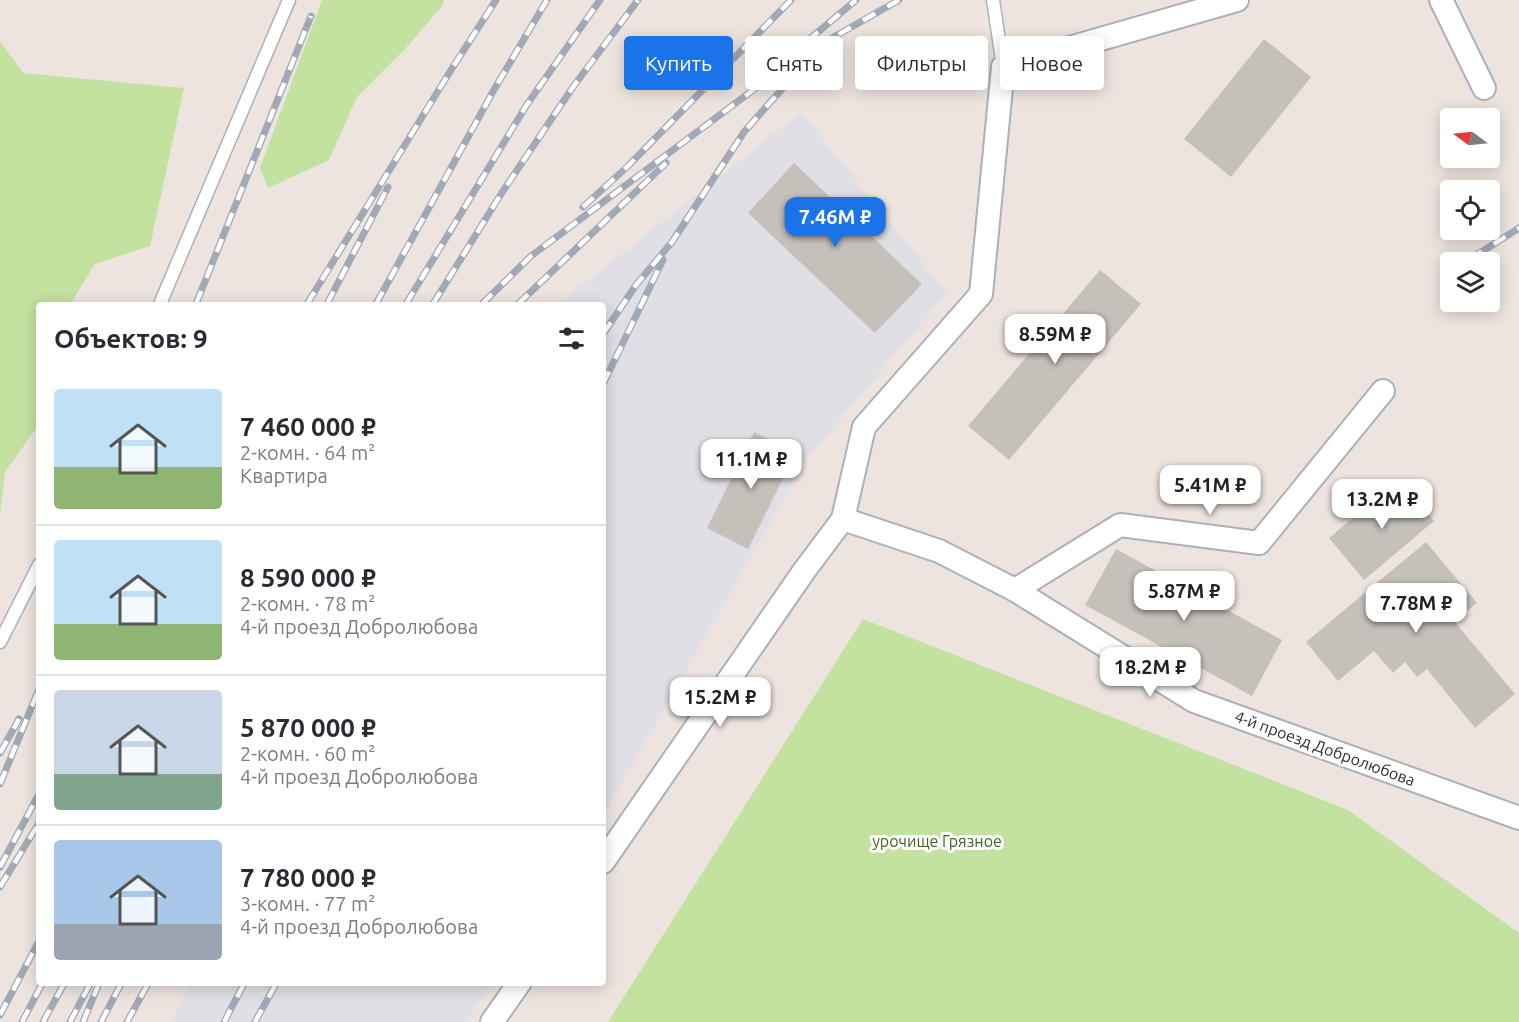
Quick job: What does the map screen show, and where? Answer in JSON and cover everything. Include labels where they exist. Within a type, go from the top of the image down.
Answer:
[{"type":"street","points":[[1104,38],[1237,0]]},
{"type":"street","points":[[1441,0],[1484,88]]},
{"type":"street","points":[[606,858],[804,571],[843,519],[864,426],[981,294],[1001,90]]},
{"type":"street","points":[[1015,590],[1120,525],[1259,543],[1383,391]]},
{"type":"street","name":"4-й проезд Добролюбова","points":[[843,519],[939,551],[1015,590],[1194,701],[1519,818]]},
{"type":"street","points":[[492,1022],[517,986]]},
{"type":"lane","points":[[161,302],[290,0]]},
{"type":"lane","points":[[993,0],[1000,47]]},
{"type":"lane","points":[[0,642],[36,571]]},
{"type":"shaded area","points":[[801,112],[947,293],[806,460],[606,812],[606,302],[565,302],[570,295]]},
{"type":"shaded area","points":[[188,986],[490,986],[466,1022],[171,1022]]},
{"type":"green space","points":[[322,0],[444,0],[443,5],[404,50],[357,97],[329,160],[268,188],[260,168]]},
{"type":"green space","points":[[0,41],[23,73],[184,88],[150,246],[95,264],[71,302],[36,302],[36,428],[5,472],[0,514]]},
{"type":"green space","name":"урочище Грязное","points":[[863,619],[1348,810],[1519,933],[1519,1022],[608,1022]]},
{"type":"building","points":[[1264,39],[1311,77],[1231,177],[1184,139]]},
{"type":"building","points":[[794,163],[922,284],[875,333],[748,213]]},
{"type":"building","points":[[1100,270],[1141,304],[1009,460],[968,426]]},
{"type":"building","points":[[754,432],[796,452],[748,549],[707,528]]},
{"type":"building","points":[[1399,479],[1434,521],[1364,580],[1329,538]]},
{"type":"building","points":[[1426,542],[1477,603],[1454,621],[1515,694],[1475,728],[1427,669],[1417,677],[1405,662],[1393,673],[1374,651],[1338,681],[1306,642]]},
{"type":"building","points":[[1116,549],[1282,640],[1252,696],[1085,605]]},
{"type":"railway","points":[[308,302],[496,0]]},
{"type":"railway","points":[[377,302],[495,88],[547,0]]},
{"type":"railway","points":[[407,302],[526,106],[600,0]]},
{"type":"railway","points":[[434,302],[501,194],[573,87],[638,0]]},
{"type":"railway","points":[[583,207],[628,166],[791,0]]},
{"type":"railway","points":[[813,36],[856,0]]},
{"type":"railway","points":[[484,302],[531,256],[772,76],[899,0]]},
{"type":"railway","points":[[197,302],[311,16]]},
{"type":"railway","points":[[606,330],[636,285],[672,242],[744,132],[781,90]]},
{"type":"railway","points":[[520,302],[666,163]]},
{"type":"railway","points":[[328,302],[388,187]]},
{"type":"railway","points":[[1481,252],[1519,228]]},
{"type":"railway","points":[[606,378],[663,260]]},
{"type":"railway","points":[[0,784],[36,696]]},
{"type":"railway","points":[[0,753],[19,719]]},
{"type":"railway","points":[[0,867],[36,800]]},
{"type":"railway","points":[[0,887],[36,828]]},
{"type":"railway","points":[[0,1015],[36,947]]},
{"type":"railway","points":[[22,1022],[41,986]]},
{"type":"railway","points":[[43,1022],[63,986]]},
{"type":"railway","points":[[70,1022],[89,986]]},
{"type":"railway","points":[[83,1022],[98,986]]},
{"type":"railway","points":[[101,1022],[120,986]]},
{"type":"railway","points":[[127,1022],[147,986]]},
{"type":"railway","points":[[224,1022],[243,986]]},
{"type":"railway","points":[[255,1022],[275,986]]}]
